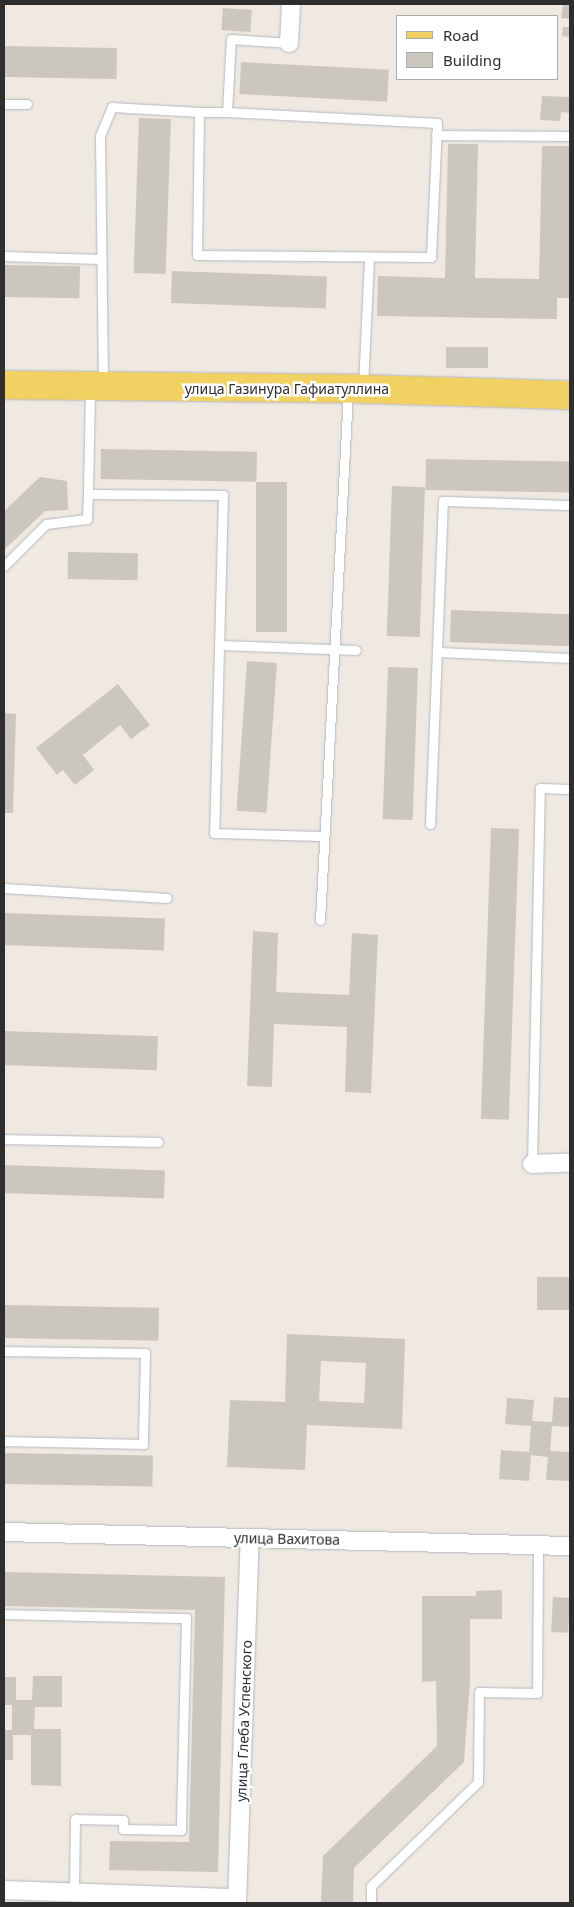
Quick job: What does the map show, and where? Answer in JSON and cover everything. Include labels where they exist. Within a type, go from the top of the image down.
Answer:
[{"type":"main road","name":"улица Газинура Гафиатуллина","points":[[4,385],[97,388],[356,389],[570,396]]},
{"type":"street","points":[[289,42],[291,4]]},
{"type":"street","points":[[532,1164],[570,1162]]},
{"type":"street","name":"улица Вахитова","points":[[4,1532],[570,1546]]},
{"type":"street","name":"улица Глеба Успенского","points":[[237,1900],[250,1538]]},
{"type":"street","points":[[4,1890],[237,1900]]},
{"type":"lane","points":[[227,112],[231,39],[289,42]]},
{"type":"lane","points":[[4,104],[27,104]]},
{"type":"lane","points":[[4,566],[46,524],[87,519],[97,388],[100,136],[112,107],[437,123],[431,257],[197,255],[199,112]]},
{"type":"lane","points":[[436,135],[570,136]]},
{"type":"lane","points":[[4,256],[100,259]]},
{"type":"lane","points":[[320,920],[334,649],[369,257]]},
{"type":"lane","points":[[88,494],[223,495],[214,833],[324,836]]},
{"type":"lane","points":[[430,824],[439,652],[443,501],[570,505]]},
{"type":"lane","points":[[220,645],[356,650]]},
{"type":"lane","points":[[439,652],[570,658]]},
{"type":"lane","points":[[532,1164],[540,788],[570,789]]},
{"type":"lane","points":[[4,888],[167,898]]},
{"type":"lane","points":[[4,1139],[158,1142]]},
{"type":"lane","points":[[4,1351],[145,1353],[143,1444],[4,1441]]},
{"type":"lane","points":[[371,1903],[371,1886],[478,1782],[480,1692],[537,1693],[538,1545]]},
{"type":"lane","points":[[4,1614],[186,1618],[181,1830],[123,1829],[123,1820],[75,1819],[74,1892]]},
{"type":"building","points":[[563,4],[570,4],[570,19],[561,18]]},
{"type":"building","points":[[223,8],[252,10],[250,32],[221,30]]},
{"type":"building","points":[[563,27],[570,27],[570,37],[562,36]]},
{"type":"building","points":[[4,46],[117,48],[116,79],[4,77]]},
{"type":"building","points":[[241,62],[389,70],[387,102],[239,94]]},
{"type":"building","points":[[542,96],[570,97],[570,113],[561,112],[560,121],[540,120]]},
{"type":"building","points":[[139,118],[171,119],[166,274],[134,273]]},
{"type":"building","points":[[448,144],[478,144],[475,278],[539,279],[542,146],[570,146],[570,298],[557,298],[557,319],[377,316],[378,276],[445,278]]},
{"type":"building","points":[[4,265],[80,266],[79,298],[4,297]]},
{"type":"building","points":[[172,271],[327,276],[326,308],[171,303]]},
{"type":"building","points":[[446,347],[488,347],[488,368],[446,368]]},
{"type":"building","points":[[101,449],[257,452],[256,482],[100,479]]},
{"type":"building","points":[[426,459],[570,462],[569,493],[425,490]]},
{"type":"building","points":[[40,477],[67,481],[68,510],[45,511],[4,550],[4,511]]},
{"type":"building","points":[[256,482],[287,482],[287,632],[256,632]]},
{"type":"building","points":[[392,486],[425,487],[420,637],[387,636]]},
{"type":"building","points":[[68,552],[138,553],[138,580],[68,579]]},
{"type":"building","points":[[451,610],[570,614],[569,646],[450,642]]},
{"type":"building","points":[[247,661],[277,663],[266,813],[237,811]]},
{"type":"building","points":[[388,667],[418,668],[413,820],[383,819]]},
{"type":"building","points":[[118,684],[150,725],[131,739],[120,725],[83,755],[94,770],[75,785],[63,770],[57,775],[36,748]]},
{"type":"building","points":[[4,713],[16,714],[13,813],[4,813]]},
{"type":"building","points":[[491,828],[519,829],[509,1120],[481,1119]]},
{"type":"building","points":[[4,913],[165,919],[164,951],[4,945]]},
{"type":"building","points":[[253,931],[278,933],[276,992],[349,995],[352,933],[378,935],[371,1093],[345,1092],[347,1027],[274,1024],[272,1087],[247,1086]]},
{"type":"building","points":[[4,1031],[158,1036],[157,1070],[4,1065]]},
{"type":"building","points":[[4,1165],[165,1171],[164,1199],[4,1193]]},
{"type":"building","points":[[537,1277],[570,1277],[570,1310],[537,1310]]},
{"type":"building","points":[[4,1305],[159,1308],[158,1341],[4,1338]]},
{"type":"building","points":[[287,1334],[405,1339],[402,1429],[307,1425],[305,1470],[227,1467],[230,1400],[285,1402]],"holes":[[[321,1361],[366,1363],[364,1403],[319,1401]]]},
{"type":"building","points":[[554,1397],[570,1398],[570,1427],[552,1426],[550,1451],[570,1452],[570,1481],[546,1480],[548,1457],[531,1455],[529,1481],[499,1479],[501,1450],[529,1452],[531,1426],[505,1424],[507,1398],[534,1400],[532,1421],[552,1422]]},
{"type":"building","points":[[4,1453],[153,1456],[152,1487],[4,1484]]},
{"type":"building","points":[[4,1572],[225,1577],[218,1872],[109,1870],[110,1841],[189,1842],[195,1610],[4,1606]]},
{"type":"building","points":[[502,1590],[502,1619],[470,1619],[470,1681],[464,1762],[354,1868],[353,1903],[321,1903],[323,1856],[437,1746],[436,1681],[422,1682],[422,1596],[476,1596],[476,1591]]},
{"type":"building","points":[[553,1597],[570,1598],[568,1633],[551,1632]]},
{"type":"building","points":[[33,1676],[62,1676],[62,1707],[35,1707],[34,1729],[61,1729],[61,1786],[31,1785],[31,1735],[13,1735],[13,1760],[4,1760],[4,1730],[12,1730],[12,1705],[4,1705],[4,1677],[16,1677],[16,1700],[32,1700]]}]
